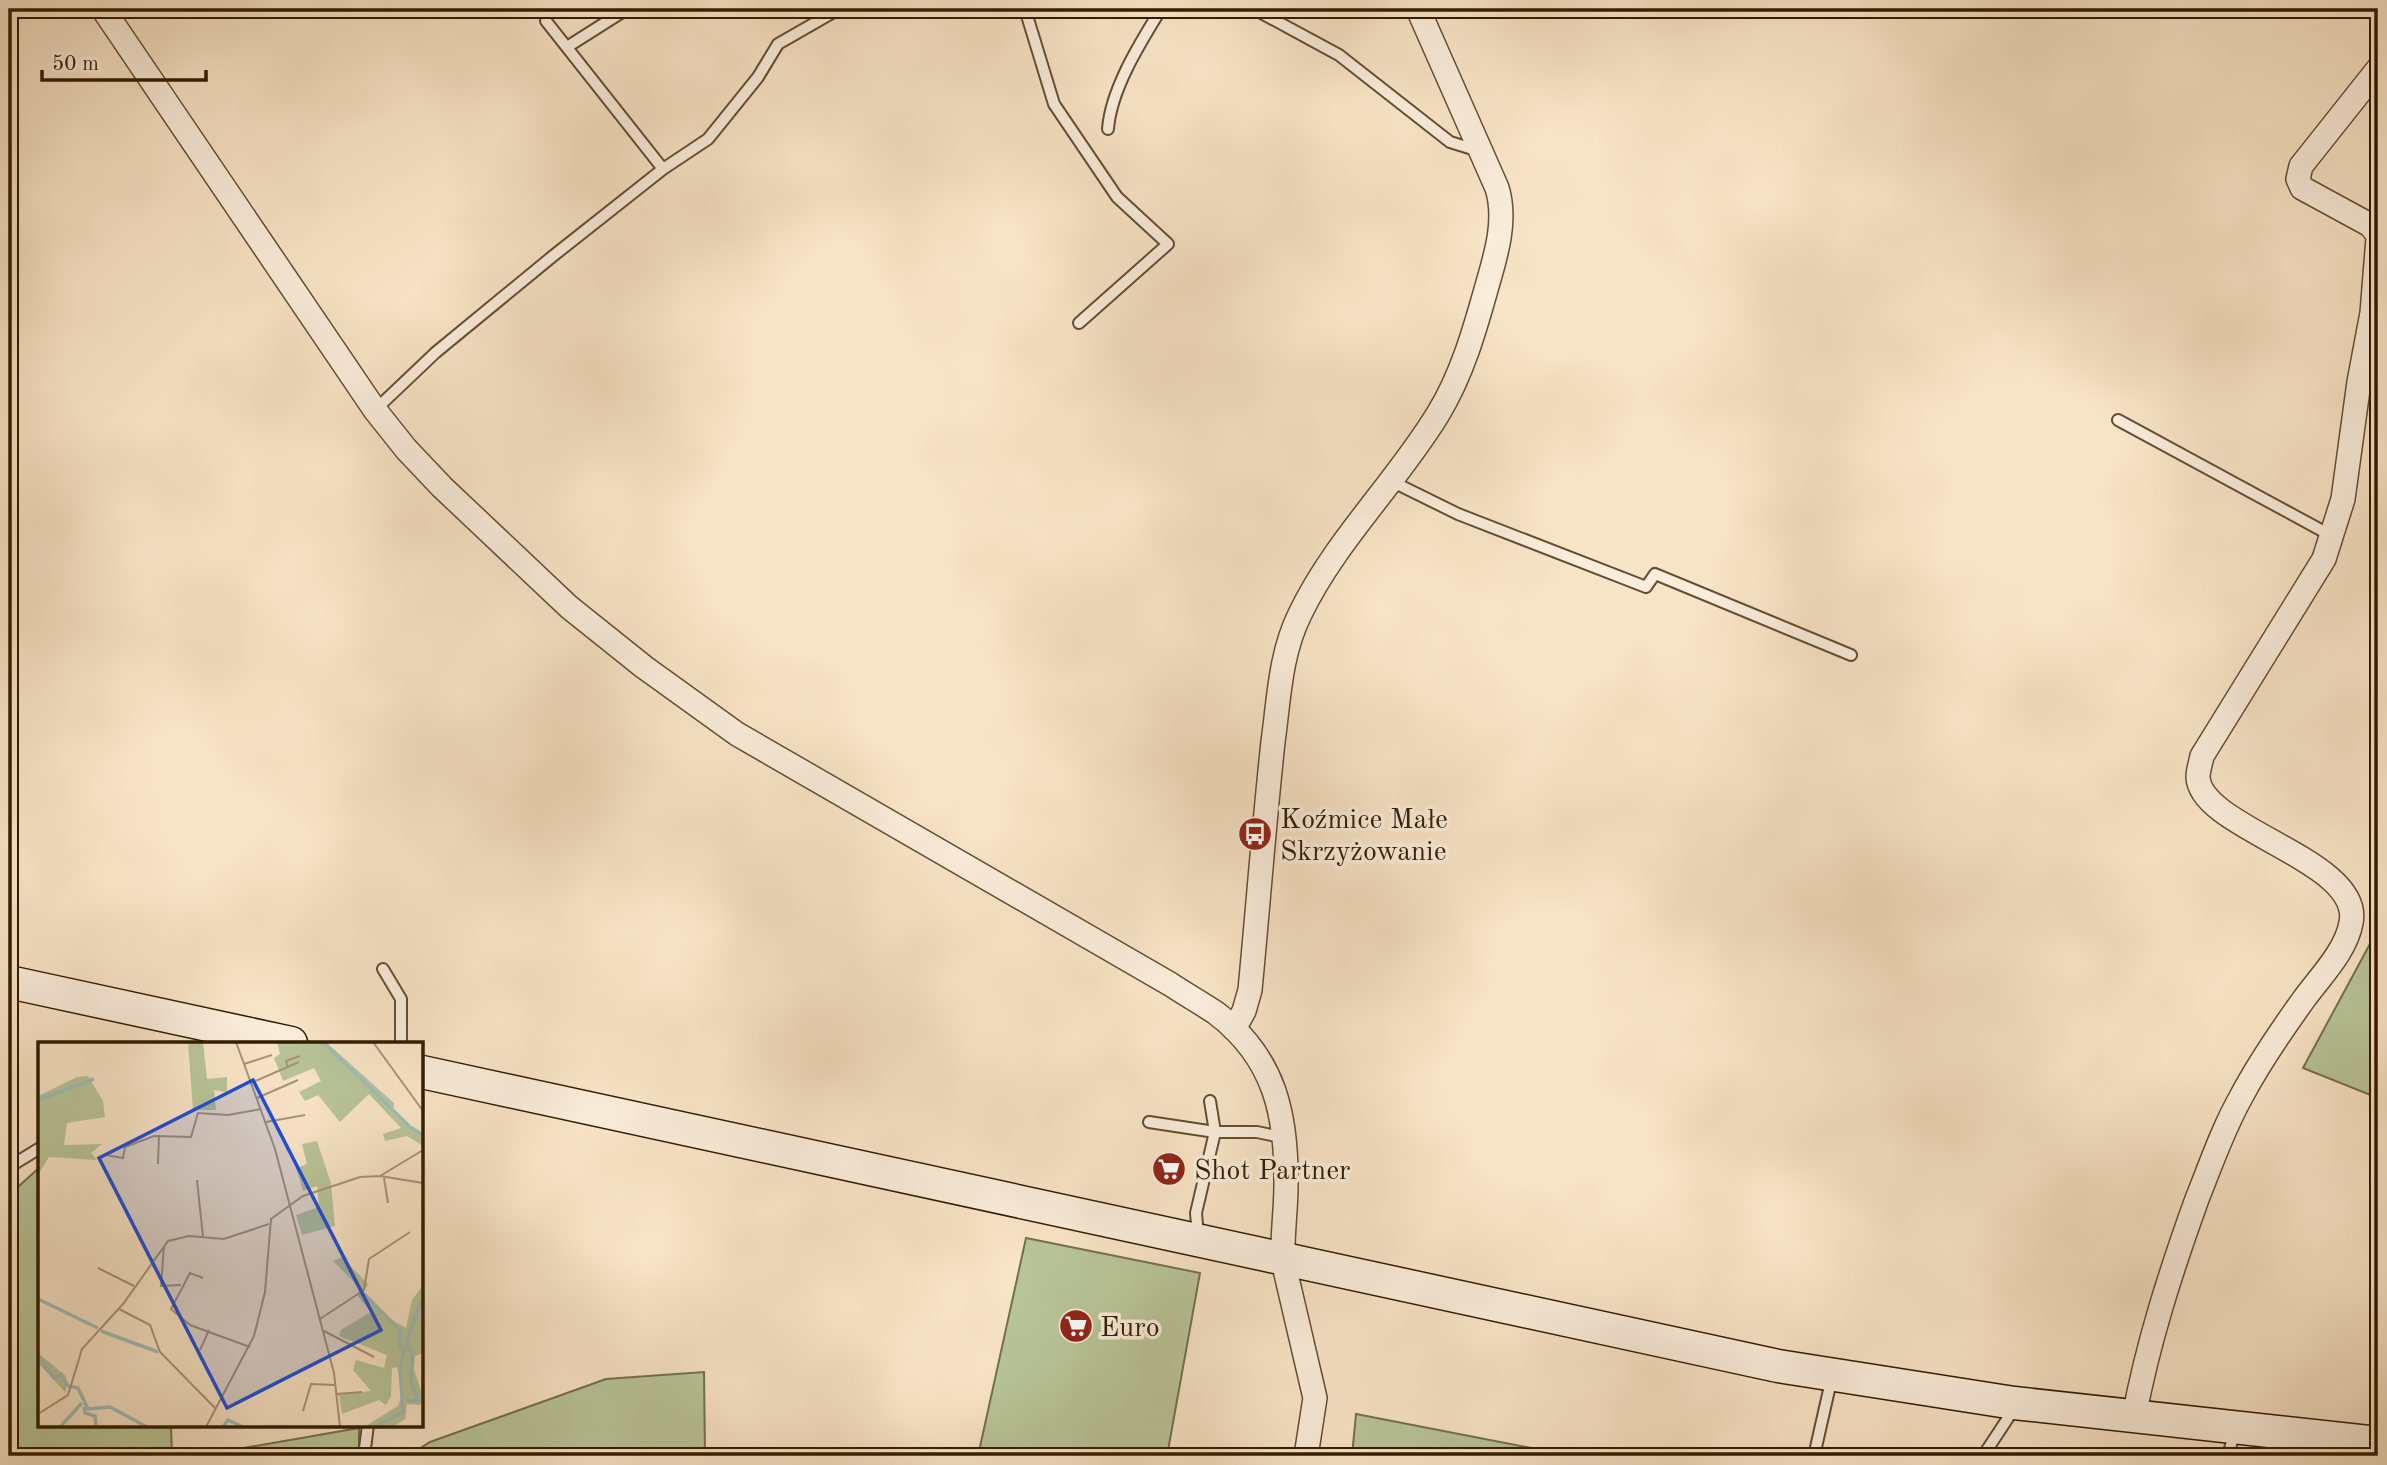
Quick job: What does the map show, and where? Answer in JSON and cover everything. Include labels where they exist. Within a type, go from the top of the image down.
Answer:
[{"type":"main road","points":[[9,982],[211,1033],[283,1042]]},
{"type":"main road","points":[[424,1072],[1283,1261],[1778,1366],[2014,1402],[2134,1417],[2232,1442],[2376,1447]]},
{"type":"street","points":[[103,9],[375,410],[442,487],[569,607],[654,675],[737,734],[1170,984],[1216,1014],[1253,1049],[1281,1110],[1285,1138],[1283,1261],[1315,1398],[1306,1456]]},
{"type":"street","points":[[1234,1030],[1244,1011],[1250,990],[1280,688],[1291,634],[1300,613],[1330,564],[1439,413],[1476,326],[1502,215],[1500,198],[1418,9]]},
{"type":"street","points":[[2134,1417],[2157,1315],[2219,1142],[2240,1098],[2270,1047],[2340,949],[2351,922],[2350,905],[2328,875],[2227,814],[2207,796],[2198,779],[2202,756],[2324,559],[2343,499],[2359,382],[2372,313],[2378,236],[2370,225],[2302,188],[2298,179],[2301,166],[2378,69]]},
{"type":"lane","points":[[567,47],[627,9]]},
{"type":"lane","points":[[375,410],[435,353],[663,169],[708,139],[758,77],[778,44],[839,9]]},
{"type":"lane","points":[[1025,9],[1054,104],[1117,197],[1168,244],[1079,323]]},
{"type":"lane","points":[[1108,129],[1109,109],[1143,38],[1161,9]]},
{"type":"lane","points":[[1254,9],[1339,55],[1450,142],[1481,152]]},
{"type":"lane","points":[[546,21],[663,169]]},
{"type":"lane","points":[[2118,419],[2332,536]]},
{"type":"lane","points":[[1391,481],[1458,514],[1646,587],[1655,574],[1850,655]]},
{"type":"lane","points":[[383,969],[401,999],[401,1042]]},
{"type":"lane","points":[[1199,1242],[1196,1213],[1215,1132],[1210,1101]]},
{"type":"lane","points":[[1149,1122],[1215,1132],[1257,1132],[1285,1138]]},
{"type":"lane","points":[[9,1167],[38,1149]]},
{"type":"lane","points":[[1814,1456],[1829,1390],[1828,1374]]},
{"type":"lane","points":[[1983,1456],[2008,1418],[2014,1402]]},
{"type":"lane","points":[[364,1456],[368,1426]]},
{"type":"green space","points":[[2378,929],[2378,1098],[2303,1068]]},
{"type":"green space","points":[[38,1169],[38,1426],[171,1426],[172,1456],[9,1456],[9,1195]]},
{"type":"green space","points":[[1026,1238],[1200,1273],[1167,1456],[978,1456]]},
{"type":"green space","points":[[704,1372],[705,1456],[408,1456],[430,1442],[606,1379]]},
{"type":"green space","points":[[1356,1414],[1552,1452],[1551,1456],[1352,1456]]},
{"type":"green space","points":[[359,1428],[359,1456],[197,1456]]},
{"type":"place","name":"Koźmice Małe Skrzyżowanie","points":[[1255,834]]},
{"type":"place","name":"Shot Partner","points":[[1169,1169]]},
{"type":"place","name":"Euro","points":[[1076,1326]]}]
